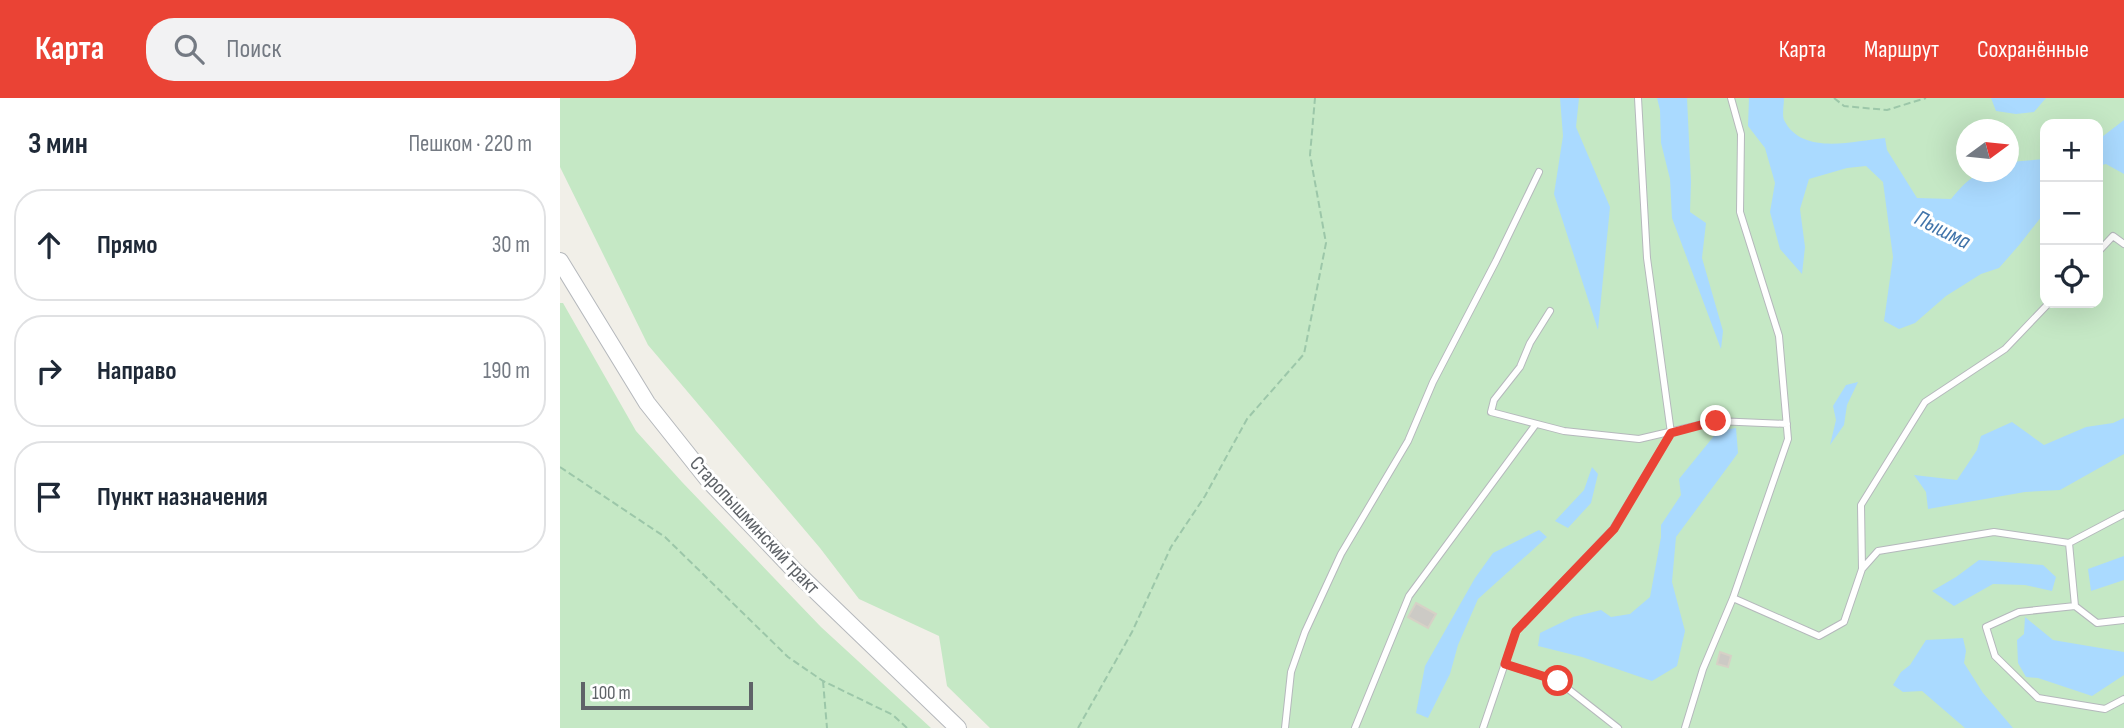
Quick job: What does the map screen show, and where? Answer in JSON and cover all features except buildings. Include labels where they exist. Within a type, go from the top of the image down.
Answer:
[{"type":"street","name":"Старопышминский тракт","points":[[560,261],[647,403],[709,481],[804,580],[958,728]]},
{"type":"lane","points":[[1483,728],[1516,631],[1614,529],[1671,433],[1647,258],[1638,98]]},
{"type":"lane","points":[[1685,728],[1703,670],[1733,598],[1788,439],[1779,336],[1740,212],[1741,134],[1731,98]]},
{"type":"lane","points":[[1285,728],[1291,672],[1315,610],[1341,554],[1408,441],[1433,382],[1539,172]]},
{"type":"lane","points":[[2103,247],[2113,236],[2124,244]]},
{"type":"lane","points":[[1733,598],[1819,636],[1844,622],[1862,569],[1861,505],[1924,402],[2005,349],[2044,308]]},
{"type":"lane","points":[[1550,311],[1530,343],[1520,367],[1494,400],[1491,412],[1564,431],[1639,439],[1716,421],[1787,424]]},
{"type":"lane","points":[[1355,728],[1409,596],[1536,424]]},
{"type":"lane","points":[[1862,569],[1878,551],[1994,532],[2069,543],[2124,514]]},
{"type":"lane","points":[[2069,543],[2076,606]]},
{"type":"lane","points":[[2124,620],[2097,623],[2076,606],[2019,611],[1986,627],[1996,656],[2038,698],[2105,709],[2124,699]]},
{"type":"lane","points":[[1505,664],[1558,681],[1618,728]]},
{"type":"path","points":[[1078,728],[1132,632],[1171,547],[1205,496],[1247,419],[1304,354],[1326,243],[1310,155],[1315,98]]},
{"type":"path","points":[[1834,98],[1844,106],[1887,110],[1926,98]]},
{"type":"path","points":[[560,467],[665,537],[788,657],[824,681],[893,715],[907,728]]},
{"type":"path","points":[[824,681],[827,728]]},
{"type":"green space","points":[[560,98],[2124,98],[2124,728],[990,728],[947,686],[939,636],[859,599],[820,548],[648,345],[560,167]]},
{"type":"green space","points":[[560,303],[563,303],[636,431],[821,627],[931,728],[560,728]]},
{"type":"water","points":[[1560,98],[1579,98],[1576,127],[1610,207],[1598,330],[1554,194],[1563,136]]},
{"type":"water","points":[[1657,98],[1687,98],[1690,212],[1706,223],[1702,258],[1723,331],[1721,349],[1672,218],[1670,179],[1661,143]]},
{"type":"water","name":"Пышма","points":[[1749,98],[1784,98],[1784,120],[1792,131],[1803,138],[1829,144],[1885,138],[1887,150],[1917,198],[1951,199],[1966,182],[2019,182],[2019,161],[2040,159],[2040,218],[1999,268],[1981,274],[1946,296],[1915,323],[1899,329],[1884,321],[1893,257],[1883,182],[1866,166],[1847,168],[1809,179],[1800,209],[1805,247],[1802,274],[1780,249],[1770,212],[1775,183],[1765,148],[1748,126]]},
{"type":"water","points":[[1991,98],[2046,98],[2034,112],[2016,114],[1996,111]]},
{"type":"water","points":[[2124,120],[2124,174],[2103,165],[2103,136]]},
{"type":"water","points":[[1858,382],[1847,405],[1844,425],[1830,445],[1836,420],[1833,406],[1846,385]]},
{"type":"water","points":[[2124,418],[2124,454],[2060,490],[2025,492],[1928,509],[1926,492],[1914,475],[1957,480],[1977,450],[1981,436],[2012,422],[2044,445],[2086,427],[2113,423]]},
{"type":"water","points":[[1736,428],[1738,453],[1676,537],[1672,582],[1685,631],[1677,666],[1652,681],[1582,657],[1538,646],[1540,633],[1573,617],[1601,610],[1611,617],[1630,614],[1650,597],[1661,525],[1681,495],[1679,479],[1718,431]]},
{"type":"water","points":[[1592,467],[1598,474],[1591,503],[1568,528],[1555,521],[1584,490]]},
{"type":"water","points":[[1539,530],[1547,537],[1478,599],[1458,645],[1450,674],[1428,718],[1416,713],[1425,666],[1475,578],[1493,553]]},
{"type":"water","points":[[2124,556],[2124,580],[2091,591],[2088,569]]},
{"type":"water","points":[[1979,560],[2043,565],[2056,577],[2052,591],[2025,585],[1993,584],[1954,606],[1932,591]]},
{"type":"water","points":[[2025,617],[2053,640],[2124,652],[2124,675],[2092,696],[2038,678],[2026,677],[2018,663],[2017,640],[2024,634]]},
{"type":"water","points":[[1963,638],[1966,651],[1964,663],[1983,693],[2013,728],[1965,728],[1922,691],[1903,692],[1893,685],[1926,640]]},
{"type":"route","points":[[1558,681],[1505,664],[1516,631],[1614,529],[1671,433],[1716,421]]}]
